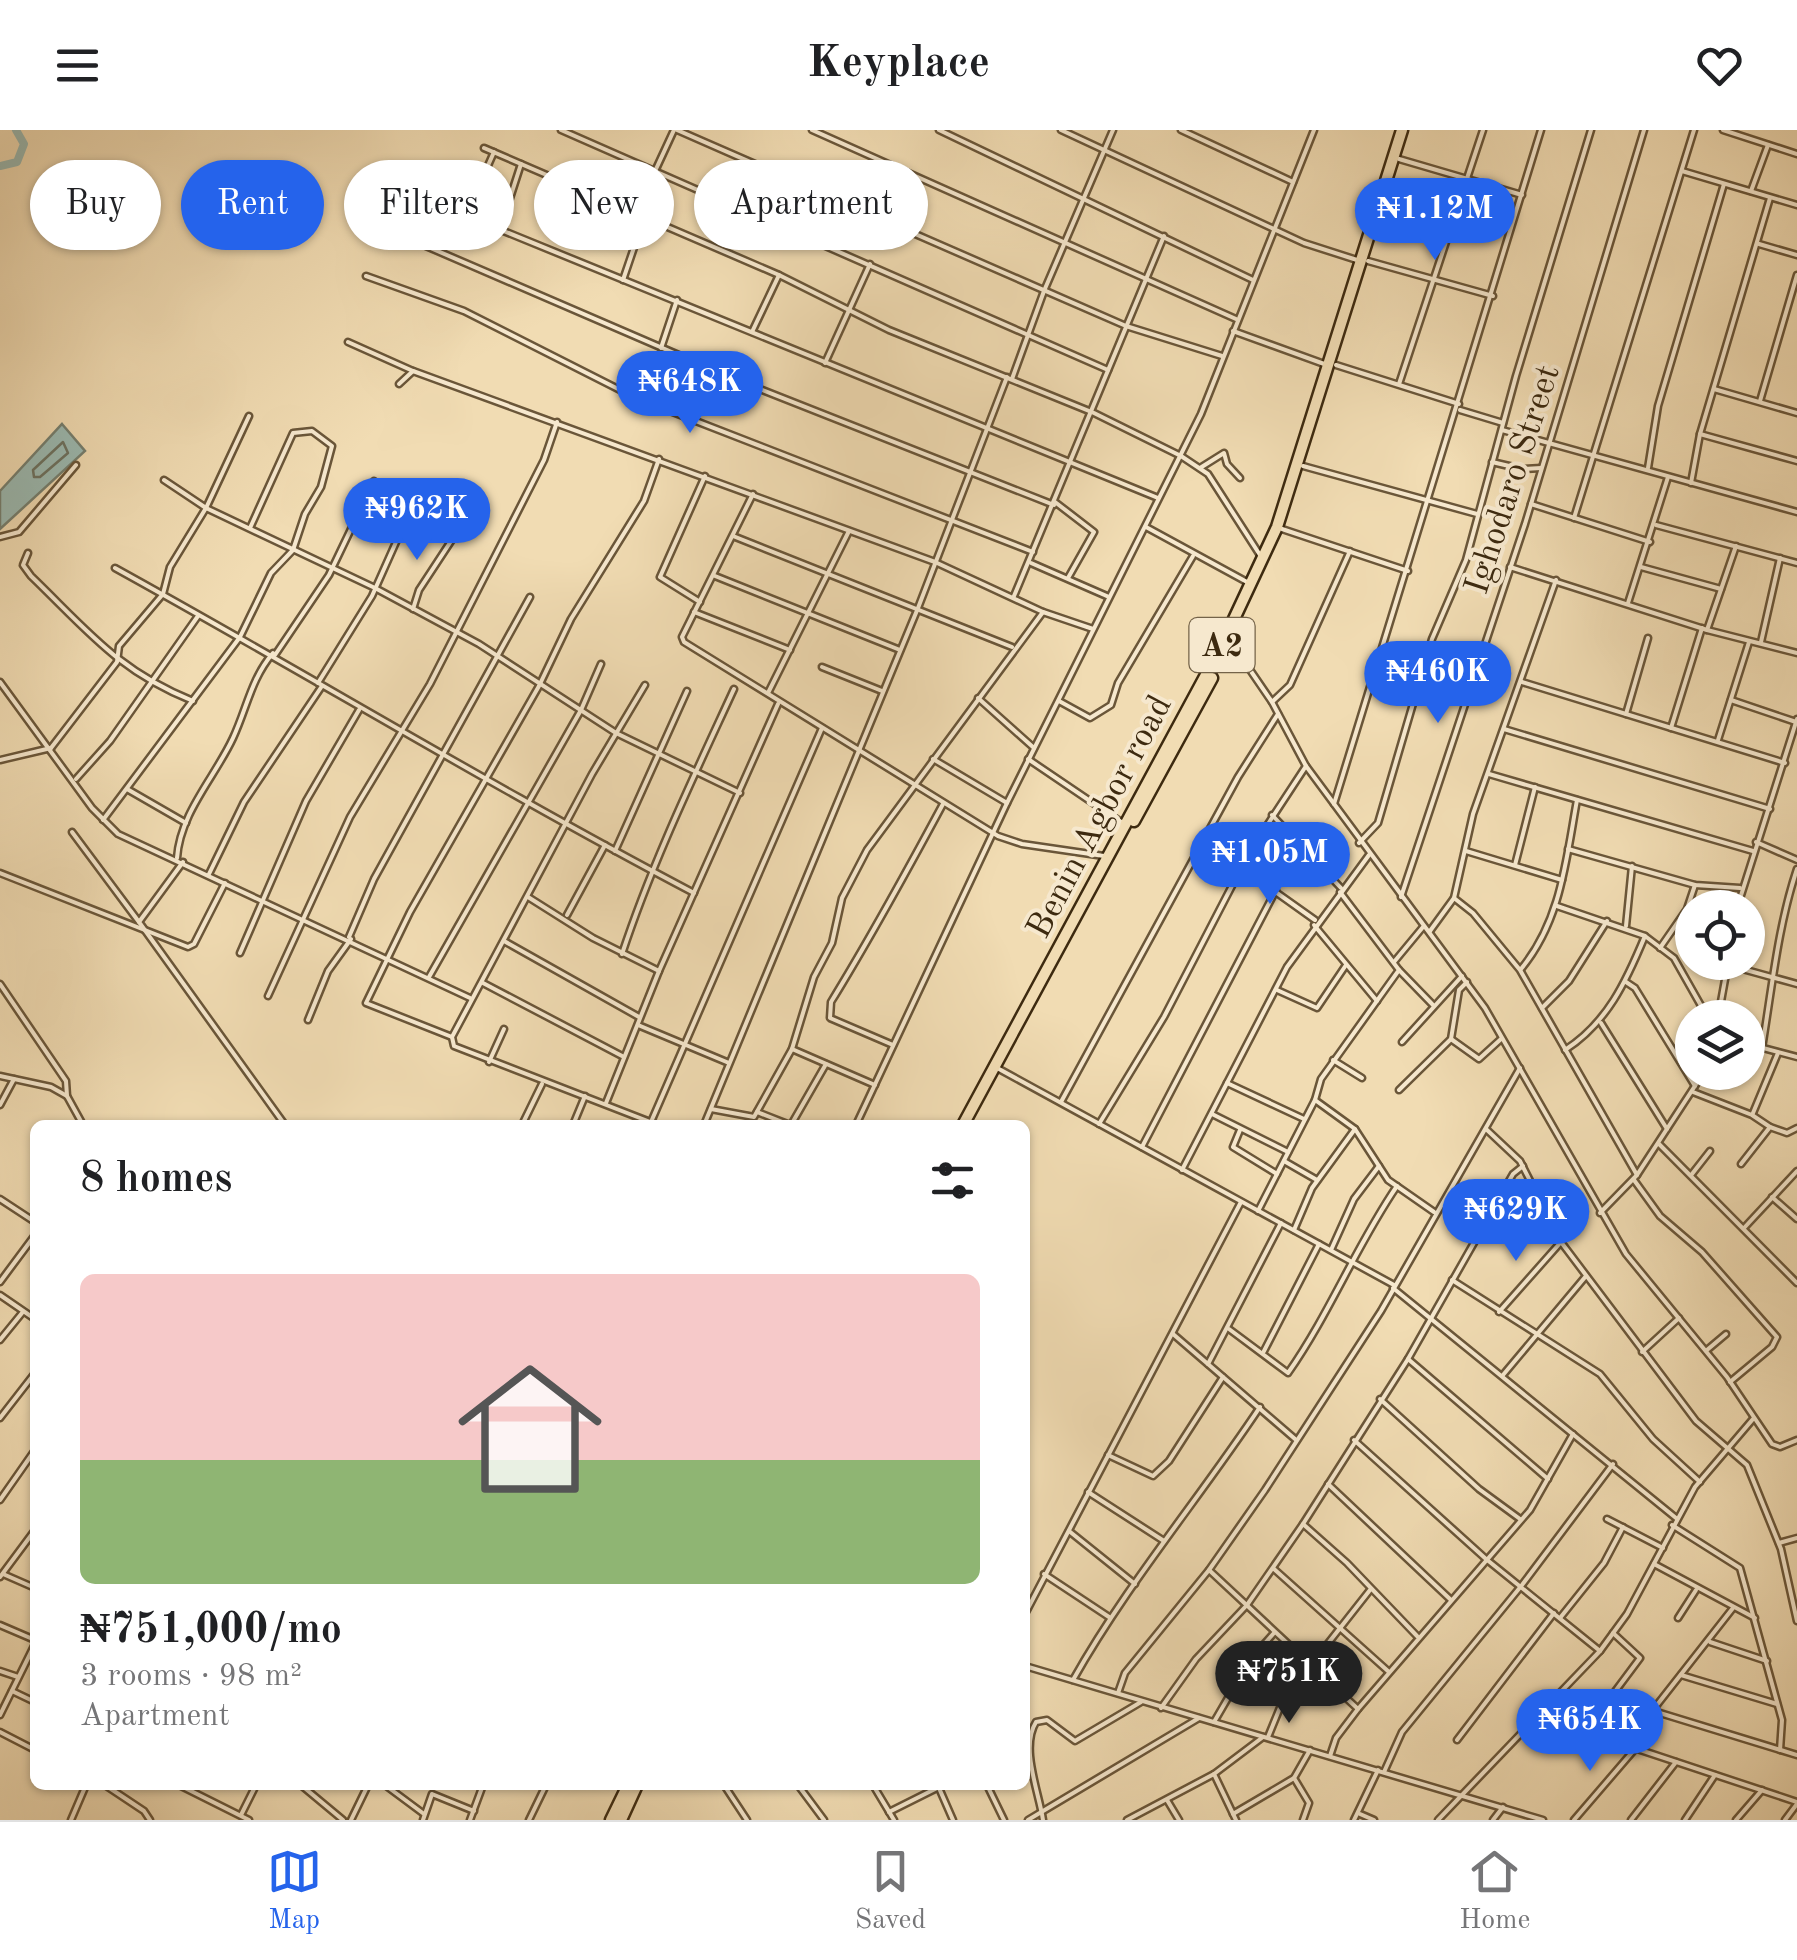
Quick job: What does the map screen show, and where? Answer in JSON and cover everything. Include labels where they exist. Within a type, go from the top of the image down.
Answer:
[{"type":"highway","name":"Benin Agbor road","points":[[1364,261],[1405,130]]},
{"type":"highway","name":"Benin Agbor road","points":[[969,1120],[1125,824],[1231,642],[1282,528],[1405,130]]},
{"type":"highway","name":"Benin Agbor road","points":[[969,1120],[1163,759],[1252,584],[1333,365]]},
{"type":"highway","points":[[612,1820],[626,1790]]},
{"type":"highway","points":[[621,1820],[635,1790]]},
{"type":"street","points":[[562,130],[632,160]]},
{"type":"street","points":[[661,160],[675,130],[1126,326],[1222,356]]},
{"type":"street","points":[[812,130],[1236,319]]},
{"type":"street","points":[[938,130],[1253,280]]},
{"type":"street","points":[[1061,130],[1275,229],[1364,261],[1493,296]]},
{"type":"street","points":[[706,1120],[918,608],[987,427],[1113,130]]},
{"type":"street","points":[[1181,130],[1293,182]]},
{"type":"street","points":[[858,1120],[1007,802],[1181,456],[1314,130]]},
{"type":"street","points":[[1399,384],[1483,130]]},
{"type":"street","points":[[1334,804],[1374,663],[1408,571],[1541,130]]},
{"type":"street","points":[[1360,842],[1382,811],[1432,639],[1461,573],[1591,130]]},
{"type":"street","name":"Ighodaro Street","points":[[1400,898],[1531,504],[1644,130]]},
{"type":"street","points":[[1574,518],[1694,130]]},
{"type":"street","points":[[1723,130],[1743,133],[1797,154]]},
{"type":"street","points":[[1751,192],[1768,145]]},
{"type":"street","points":[[484,148],[534,169]]},
{"type":"street","points":[[490,160],[494,152]]},
{"type":"street","points":[[1399,158],[1522,195]]},
{"type":"street","points":[[514,186],[521,164]]},
{"type":"street","points":[[1680,171],[1797,205]]},
{"type":"street","points":[[674,178],[1108,370]]},
{"type":"street","points":[[1648,470],[1658,406],[1724,184]]},
{"type":"street","points":[[1691,484],[1700,434],[1770,198]]},
{"type":"street","points":[[674,229],[849,310],[1094,413],[1181,456],[1200,468],[1225,495],[1263,559]]},
{"type":"street","points":[[514,235],[1159,498]]},
{"type":"street","points":[[1014,596],[1094,413],[1144,277],[1164,236]]},
{"type":"street","points":[[1758,244],[1797,255]]},
{"type":"street","points":[[435,250],[661,348],[1055,504],[1094,532],[1068,578]]},
{"type":"street","points":[[623,280],[633,250]]},
{"type":"street","points":[[825,362],[870,264]]},
{"type":"street","points":[[752,332],[778,274]]},
{"type":"street","points":[[1760,401],[1797,275]]},
{"type":"street","points":[[366,276],[464,311],[634,398],[1034,552]]},
{"type":"street","points":[[661,348],[678,300]]},
{"type":"street","points":[[1232,331],[1264,346],[1399,384],[1550,442],[1797,512]]},
{"type":"street","points":[[348,342],[413,371],[935,562],[1043,612],[1093,629]]},
{"type":"street","points":[[399,384],[413,371]]},
{"type":"street","points":[[1714,388],[1797,413]]},
{"type":"street","points":[[0,760],[51,748],[118,662],[119,646],[163,594],[170,568],[206,508],[249,416]]},
{"type":"street","points":[[268,996],[350,817],[403,733],[456,633],[544,460],[557,422]]},
{"type":"street","points":[[103,820],[195,702],[240,637],[271,573],[293,550],[334,451],[312,431],[293,433],[250,528]]},
{"type":"street","points":[[1700,434],[1797,461]]},
{"type":"street","points":[[1200,468],[1224,453],[1227,464],[1240,478]]},
{"type":"street","points":[[452,1037],[367,1006],[387,957],[539,686],[571,619],[644,501],[660,459]]},
{"type":"street","points":[[1492,462],[1522,470],[1541,468]]},
{"type":"street","points":[[0,537],[19,532],[76,465]]},
{"type":"street","points":[[1304,466],[1478,514]]},
{"type":"street","points":[[700,602],[660,577],[705,476]]},
{"type":"street","points":[[1628,603],[1656,525],[1668,477]]},
{"type":"street","points":[[164,480],[206,508],[331,571],[374,588],[456,633],[616,733],[740,793]]},
{"type":"street","points":[[177,858],[186,824],[234,736],[248,692],[331,571],[374,481]]},
{"type":"street","points":[[753,494],[694,612],[684,642],[768,692],[778,704],[993,832],[1022,844],[1108,856]]},
{"type":"street","points":[[1531,504],[1650,542]]},
{"type":"street","points":[[208,875],[244,802],[320,685],[374,588],[409,514]]},
{"type":"street","points":[[1656,525],[1797,562]]},
{"type":"street","points":[[1145,527],[1193,556],[1252,584]]},
{"type":"street","points":[[1282,528],[1408,571]]},
{"type":"street","points":[[768,692],[849,530]]},
{"type":"street","points":[[412,609],[419,590],[457,532]]},
{"type":"street","points":[[733,536],[829,571],[1014,648]]},
{"type":"street","points":[[1670,728],[1736,546]]},
{"type":"street","points":[[1272,702],[1290,685],[1350,551]]},
{"type":"street","points":[[28,553],[23,564],[31,576],[118,662],[195,702]]},
{"type":"street","points":[[1059,701],[1090,718],[1111,704],[1118,682],[1193,556]]},
{"type":"street","points":[[1761,643],[1780,558]]},
{"type":"street","points":[[1029,562],[1109,598]]},
{"type":"street","points":[[1510,567],[1704,629],[1797,653]]},
{"type":"street","points":[[1641,567],[1722,589]]},
{"type":"street","points":[[115,568],[274,654],[359,710],[694,893]]},
{"type":"street","points":[[715,576],[900,650]]},
{"type":"street","points":[[1430,932],[1454,898],[1486,773],[1556,580]]},
{"type":"street","points":[[308,1020],[328,971],[350,939],[374,879],[530,598]]},
{"type":"street","points":[[694,612],[790,650]]},
{"type":"street","points":[[710,1109],[751,1120],[792,1049],[814,978],[832,942],[842,898],[867,850],[1043,612]]},
{"type":"street","points":[[74,781],[91,765],[154,682],[198,616]]},
{"type":"street","points":[[1626,714],[1648,638]]},
{"type":"street","points":[[1231,642],[1272,702],[1306,766],[1400,898],[1467,982],[1626,1254],[1730,1382],[1772,1444],[1780,1446],[1797,1440]]},
{"type":"street","points":[[1718,740],[1749,642]]},
{"type":"street","points":[[430,977],[602,664]]},
{"type":"street","points":[[822,667],[882,691]]},
{"type":"street","points":[[0,682],[103,820],[132,842],[177,858],[470,998]]},
{"type":"street","points":[[1522,682],[1785,763]]},
{"type":"street","points":[[646,684],[483,983],[470,998],[452,1037],[454,1046],[489,1062],[646,1120]]},
{"type":"street","points":[[622,954],[680,804],[698,775],[734,689]]},
{"type":"street","points":[[615,851],[687,691]]},
{"type":"street","points":[[978,698],[1034,748]]},
{"type":"street","points":[[1568,849],[1694,885],[1740,888],[1770,809],[1796,721],[1731,700]]},
{"type":"street","points":[[606,1103],[658,971],[778,704]]},
{"type":"street","points":[[240,953],[306,801],[359,710]]},
{"type":"street","points":[[1060,1103],[1238,777],[1278,714]]},
{"type":"street","points":[[652,1120],[822,728]]},
{"type":"street","points":[[1504,729],[1770,809]]},
{"type":"street","points":[[933,759],[1007,802]]},
{"type":"street","points":[[1028,759],[1125,824]]},
{"type":"street","points":[[1099,1124],[1164,1017],[1272,815],[1306,766]]},
{"type":"street","points":[[1486,773],[1752,852]]},
{"type":"street","points":[[1515,865],[1535,787]]},
{"type":"street","points":[[127,789],[186,824]]},
{"type":"street","points":[[1520,970],[1537,950],[1556,906],[1577,800]]},
{"type":"street","points":[[893,1044],[830,1018],[831,1002],[894,900],[915,848],[943,804]]},
{"type":"street","points":[[1272,815],[1341,891],[1398,970],[1433,1005]]},
{"type":"street","points":[[72,832],[280,1120]]},
{"type":"street","points":[[1756,842],[1797,860]]},
{"type":"street","points":[[566,917],[606,845]]},
{"type":"street","points":[[1464,850],[1562,880]]},
{"type":"street","points":[[1182,1170],[1315,923],[1368,855]]},
{"type":"street","points":[[139,922],[184,862]]},
{"type":"street","points":[[1625,928],[1632,866]]},
{"type":"street","points":[[1242,868],[1315,923],[1377,1001]]},
{"type":"street","points":[[1765,1030],[1784,906],[1797,870]]},
{"type":"street","points":[[0,873],[192,947],[226,882]]},
{"type":"street","points":[[1660,948],[1687,909],[1694,885]]},
{"type":"street","points":[[1141,1148],[1276,890]]},
{"type":"street","points":[[528,897],[622,954],[658,971]]},
{"type":"street","points":[[1454,898],[1474,913],[1520,970],[1660,1216],[1702,1252],[1776,1337],[1772,1347],[1730,1382]]},
{"type":"street","points":[[1556,906],[1645,936],[1685,974],[1699,1000]]},
{"type":"street","points":[[1542,1008],[1569,981],[1607,921]]},
{"type":"street","points":[[1394,962],[1424,926]]},
{"type":"street","points":[[1565,1050],[1600,1022],[1626,982],[1645,936]]},
{"type":"street","points":[[504,941],[640,1018]]},
{"type":"street","points":[[1277,990],[1317,1008],[1346,964]]},
{"type":"street","points":[[1258,1211],[1333,1060],[1398,970]]},
{"type":"street","points":[[1765,974],[1797,984]]},
{"type":"street","points":[[1402,1042],[1462,976]]},
{"type":"street","points":[[1398,1090],[1451,1039],[1459,990],[1467,982]]},
{"type":"street","points":[[1626,982],[1643,1000],[1675,1056]]},
{"type":"street","points":[[483,983],[624,1057]]},
{"type":"street","points":[[0,984],[66,1081],[66,1096],[79,1120]]},
{"type":"street","points":[[1600,1022],[1667,1129]]},
{"type":"street","points":[[638,1024],[729,1063]]},
{"type":"street","points":[[489,1062],[504,1029]]},
{"type":"street","points":[[1451,1039],[1479,1059],[1502,1039]]},
{"type":"street","points":[[792,1049],[874,1085]]},
{"type":"street","points":[[1765,1049],[1797,1057]]},
{"type":"street","points":[[1752,1114],[1778,1052]]},
{"type":"street","points":[[1333,1060],[1362,1078]]},
{"type":"street","points":[[792,1120],[804,1094],[826,1064]]},
{"type":"street","points":[[1118,1694],[1125,1673],[1209,1570],[1295,1439],[1393,1286],[1520,1068]]},
{"type":"street","points":[[999,1069],[1393,1286],[1676,1518]]},
{"type":"street","points":[[0,1076],[50,1087],[66,1096]]},
{"type":"street","points":[[0,1105],[14,1079]]},
{"type":"street","points":[[1226,1083],[1304,1119]]},
{"type":"street","points":[[524,1120],[542,1084]]},
{"type":"street","points":[[1600,1213],[1636,1178],[1694,1090],[1752,1114],[1770,1126],[1788,1132],[1797,1128]]},
{"type":"street","points":[[575,1120],[586,1096]]},
{"type":"street","points":[[1315,1100],[1355,1129],[1397,1186],[1434,1212]]},
{"type":"street","points":[[756,1111],[778,1120]]},
{"type":"street","points":[[1210,1114],[1288,1152]]},
{"type":"street","points":[[1741,1164],[1770,1126]]},
{"type":"street","points":[[1294,1230],[1317,1180],[1355,1129]]},
{"type":"street","points":[[1486,1129],[1523,1166],[1560,1242],[1642,1352],[1696,1421],[1730,1448],[1756,1478],[1794,1582],[1797,1621]]},
{"type":"street","points":[[1241,1130],[1233,1148],[1277,1174]]},
{"type":"street","points":[[1660,1144],[1797,1283]]},
{"type":"street","points":[[1692,1174],[1710,1151]]},
{"type":"street","points":[[1284,1161],[1317,1180]]},
{"type":"street","points":[[1331,1250],[1354,1199],[1379,1166]]},
{"type":"street","points":[[1161,1708],[1196,1659],[1246,1605],[1303,1524],[1408,1359],[1513,1174],[1523,1166]]},
{"type":"street","points":[[1744,1228],[1797,1171]]},
{"type":"street","points":[[1229,1328],[1288,1374],[1354,1262],[1365,1233],[1397,1186]]},
{"type":"street","points":[[1772,1197],[1797,1219]]},
{"type":"street","points":[[1,1202],[30,1219]]},
{"type":"street","points":[[1030,1603],[1241,1202]]},
{"type":"street","points":[[1208,1364],[1281,1224]]},
{"type":"street","points":[[0,1282],[30,1241]]},
{"type":"street","points":[[1498,1312],[1560,1242]]},
{"type":"street","points":[[1263,1352],[1319,1244]]},
{"type":"street","points":[[1503,1375],[1586,1276]]},
{"type":"street","points":[[1452,1280],[1600,1374],[1653,1440],[1700,1482]]},
{"type":"street","points":[[0,1296],[30,1315]]},
{"type":"street","points":[[0,1340],[22,1312]]},
{"type":"street","points":[[1642,1352],[1679,1318]]},
{"type":"street","points":[[1173,1334],[1295,1439]]},
{"type":"street","points":[[1706,1351],[1726,1334]]},
{"type":"street","points":[[1408,1359],[1548,1479]]},
{"type":"street","points":[[1108,1455],[1153,1476],[1168,1461],[1223,1377]]},
{"type":"street","points":[[0,1418],[30,1380]]},
{"type":"street","points":[[1380,1399],[1479,1488],[1520,1518]]},
{"type":"street","points":[[1073,1680],[1109,1617],[1189,1512],[1260,1407]]},
{"type":"street","points":[[1438,1820],[1540,1718],[1600,1651],[1654,1564],[1676,1518],[1700,1482],[1753,1419]]},
{"type":"street","points":[[1330,1756],[1336,1738],[1358,1709],[1520,1518],[1574,1434]]},
{"type":"street","points":[[1354,1440],[1486,1558],[1600,1651]]},
{"type":"street","points":[[1,1497],[30,1457]]},
{"type":"street","points":[[1354,1820],[1402,1732],[1522,1585],[1613,1464]]},
{"type":"street","points":[[1326,1483],[1451,1600]]},
{"type":"street","points":[[1088,1492],[1164,1541]]},
{"type":"street","points":[[1607,1519],[1663,1548]]},
{"type":"street","points":[[1303,1524],[1347,1563],[1418,1638]]},
{"type":"street","points":[[1672,1525],[1734,1561],[1768,1662],[1783,1728],[1780,1750]]},
{"type":"street","points":[[1560,1618],[1604,1563],[1622,1527]]},
{"type":"street","points":[[1068,1530],[1134,1584]]},
{"type":"street","points":[[30,1536],[1,1576],[30,1586]]},
{"type":"street","points":[[1779,1543],[1797,1538]]},
{"type":"street","points":[[26,1541],[30,1543]]},
{"type":"street","points":[[1654,1564],[1696,1590],[1756,1618]]},
{"type":"street","points":[[1272,1568],[1389,1672]]},
{"type":"street","points":[[1209,1570],[1358,1709]]},
{"type":"street","points":[[1044,1574],[1109,1617]]},
{"type":"street","points":[[1127,1820],[1214,1774],[1265,1737],[1288,1688],[1370,1590]]},
{"type":"street","points":[[1678,1618],[1696,1590]]},
{"type":"street","points":[[1652,1711],[1734,1608]]},
{"type":"street","points":[[1457,1740],[1554,1613]]},
{"type":"street","points":[[0,1625],[30,1640]]},
{"type":"street","points":[[1214,1722],[1250,1660],[1274,1632]]},
{"type":"street","points":[[1580,1730],[1611,1698],[1640,1658],[1613,1633]]},
{"type":"street","points":[[1710,1642],[1768,1662]]},
{"type":"street","points":[[0,1715],[30,1652]]},
{"type":"street","points":[[1030,1667],[1543,1820]]},
{"type":"street","points":[[0,1671],[18,1677]]},
{"type":"street","points":[[1681,1675],[1777,1704]]},
{"type":"street","points":[[11,1690],[30,1700]]},
{"type":"street","points":[[1611,1698],[1797,1755]]},
{"type":"street","points":[[1030,1723],[1047,1720],[1075,1741],[1141,1702]]},
{"type":"street","points":[[1028,1820],[1199,1718]]},
{"type":"street","points":[[1540,1718],[1797,1803],[1785,1820]]},
{"type":"street","points":[[1034,1724],[1032,1763],[1044,1820]]},
{"type":"street","points":[[0,1732],[30,1747]]},
{"type":"street","points":[[1574,1820],[1635,1749]]},
{"type":"street","points":[[1214,1774],[1234,1817],[1294,1778],[1310,1750]]},
{"type":"street","points":[[1631,1820],[1676,1762]]},
{"type":"street","points":[[1685,1820],[1715,1775]]},
{"type":"street","points":[[1294,1778],[1310,1808],[1303,1820]]},
{"type":"street","points":[[71,1820],[84,1790]]},
{"type":"street","points":[[113,1790],[144,1810],[146,1819]]},
{"type":"street","points":[[190,1790],[250,1820]]},
{"type":"street","points":[[201,1795],[204,1790]]},
{"type":"street","points":[[241,1816],[254,1790]]},
{"type":"street","points":[[306,1790],[343,1820]]},
{"type":"street","points":[[351,1820],[366,1790]]},
{"type":"street","points":[[391,1790],[423,1817],[435,1794],[474,1811]]},
{"type":"street","points":[[470,1820],[481,1790]]},
{"type":"street","points":[[530,1820],[544,1790]]},
{"type":"street","points":[[727,1790],[746,1820]]},
{"type":"street","points":[[802,1790],[824,1820]]},
{"type":"street","points":[[876,1790],[894,1820]]},
{"type":"street","points":[[889,1812],[930,1790]]},
{"type":"street","points":[[940,1790],[953,1820]]},
{"type":"street","points":[[989,1790],[1004,1820]]},
{"type":"street","points":[[1736,1820],[1762,1790]]},
{"type":"street","points":[[1167,1800],[1179,1820]]},
{"type":"street","points":[[1493,1820],[1502,1807]]},
{"type":"street","points":[[1358,1813],[1374,1820]]},
{"type":"water","points":[[62,424],[85,451],[0,529],[0,491]]},
{"type":"waterway","points":[[0,166],[17,162],[24,144],[16,130]]}]
